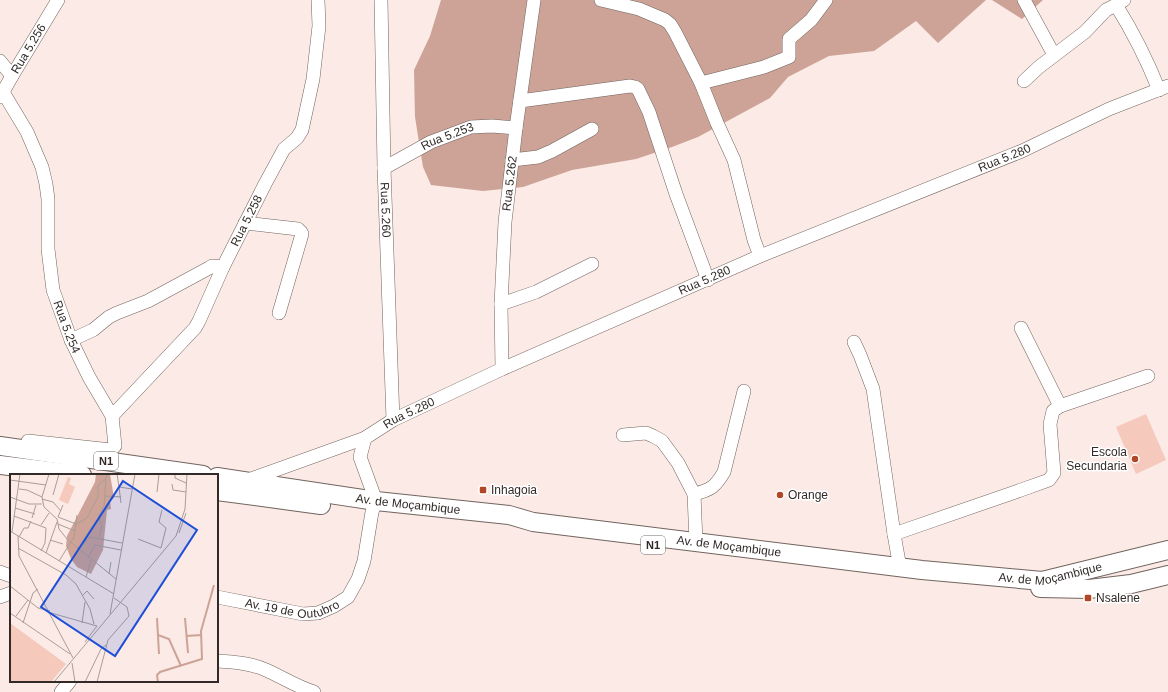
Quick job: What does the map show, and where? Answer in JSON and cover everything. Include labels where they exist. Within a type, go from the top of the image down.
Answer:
[{"type":"highway","name":"N1","points":[[3,444],[197,474]]},
{"type":"highway","points":[[0,465],[74,474]]},
{"type":"highway","name":"Av. de Moçambique","points":[[218,477],[246,481],[374,507],[503,526],[923,578],[1033,587],[1089,589],[1131,584],[1168,575]]},
{"type":"highway","name":"Av. de Moçambique","points":[[218,491],[374,507],[508,515],[533,522],[900,568],[1042,581],[1168,550]]},
{"type":"street","name":"Rua 5.256","points":[[2,95],[58,0]]},
{"type":"street","name":"Rua 5.258","points":[[112,416],[195,328],[264,184],[284,149],[297,138],[302,130],[313,79],[318,26],[318,0]]},
{"type":"street","name":"Rua 5.260","points":[[381,0],[384,168],[393,420]]},
{"type":"street","name":"Rua 5.262","points":[[502,369],[501,304],[505,222],[516,128],[534,0]]},
{"type":"street","points":[[601,0],[638,9],[665,20],[670,24],[675,32],[701,83],[734,160],[754,240],[760,256]]},
{"type":"street","points":[[701,83],[764,67],[789,57],[789,39],[811,20],[826,0]]},
{"type":"street","points":[[1024,0],[1054,55]]},
{"type":"street","points":[[1024,81],[1039,67],[1085,32],[1106,10],[1120,2],[1126,20],[1146,60],[1163,88]]},
{"type":"street","points":[[0,61],[12,76]]},
{"type":"street","points":[[520,101],[630,86],[638,89],[649,112],[676,194],[708,280]]},
{"type":"street","name":"Rua 5.280","points":[[246,481],[365,438],[393,420],[502,369],[760,256],[1022,151],[1109,109],[1163,88]]},
{"type":"street","name":"Rua 5.254","points":[[2,95],[27,132],[42,167],[48,198],[48,249],[53,290],[71,340],[89,377],[112,416],[115,446],[111,450],[3,444]]},
{"type":"street","name":"Rua 5.253","points":[[384,168],[431,142],[471,128],[492,126],[516,128]]},
{"type":"street","points":[[512,160],[538,157],[592,129]]},
{"type":"street","points":[[245,223],[298,229],[302,234],[279,313]]},
{"type":"street","points":[[501,304],[536,292],[592,264]]},
{"type":"street","points":[[71,340],[93,330],[109,317],[148,301],[212,266],[223,267]]},
{"type":"street","points":[[1021,328],[1060,406]]},
{"type":"street","points":[[854,342],[873,389],[900,568]]},
{"type":"street","points":[[894,534],[1049,480],[1054,473],[1050,424],[1054,411],[1060,406],[1148,376]]},
{"type":"street","points":[[694,494],[717,484],[724,472],[744,391]]},
{"type":"street","points":[[623,435],[646,433],[662,441],[678,463],[694,494],[696,542]]},
{"type":"street","points":[[365,438],[360,457],[374,507]]},
{"type":"street","name":"Av. 19 de Outubro","points":[[218,597],[303,614],[318,613],[334,606],[348,597],[358,579],[364,561],[374,507]]},
{"type":"street","points":[[0,572],[10,576]]},
{"type":"street","points":[[0,596],[10,593]]},
{"type":"street","points":[[218,661],[251,665],[266,670],[314,692]]},
{"type":"shaded area","points":[[441,0],[986,0],[938,43],[916,21],[874,51],[829,56],[788,77],[770,98],[698,137],[672,147],[636,159],[572,170],[523,187],[483,191],[431,185],[423,167],[415,117],[414,70],[430,36]]},
{"type":"shaded area","points":[[992,0],[1043,0],[1022,19]]},
{"type":"shaded area","points":[[1146,414],[1166,460],[1136,474],[1116,427]]},
{"type":"place","name":"Escola Secundaria","points":[[1135,459]]},
{"type":"place","name":"Inhagoia","points":[[483,490]]},
{"type":"place","name":"Orange","points":[[780,495]]},
{"type":"place","name":"Nsalene","points":[[1088,598]]}]
